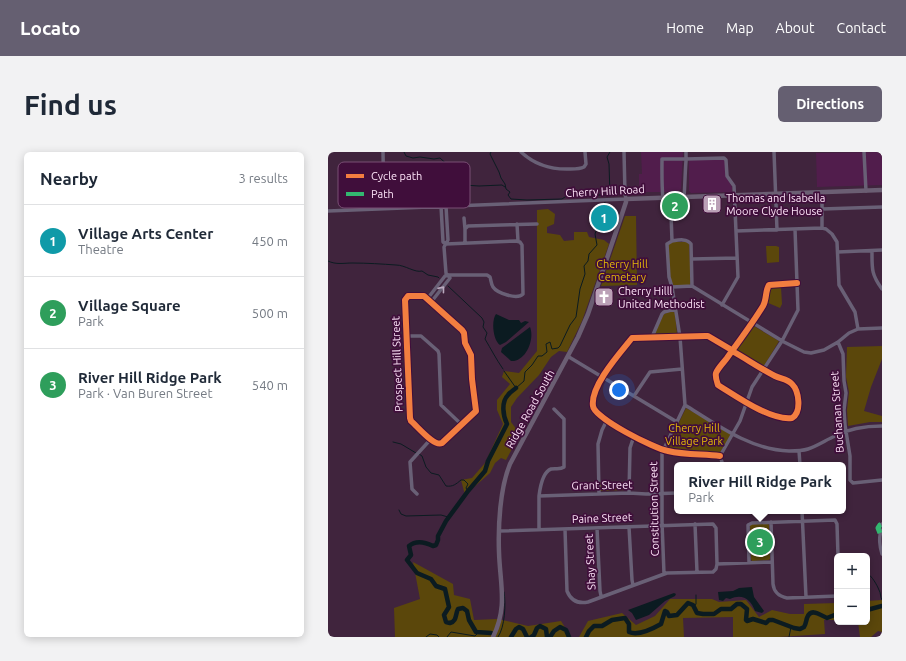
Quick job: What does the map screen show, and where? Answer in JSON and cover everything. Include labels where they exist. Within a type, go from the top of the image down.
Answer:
[{"type":"main road","name":"Cherry Hill Road","points":[[626,199],[882,190]]},
{"type":"main road","name":"Ridge Road South","points":[[493,637],[502,612],[499,531],[502,490],[508,470],[569,357],[588,314],[624,210],[626,199]]},
{"type":"street","points":[[383,152],[383,162]]},
{"type":"street","points":[[521,152],[530,159],[544,166],[566,169],[584,167],[586,164],[585,152]]},
{"type":"street","points":[[624,152],[626,199]]},
{"type":"street","points":[[671,214],[683,213],[685,209],[684,196],[686,152]]},
{"type":"street","points":[[774,152],[777,230]]},
{"type":"street","points":[[864,152],[866,191]]},
{"type":"street","points":[[663,197],[662,159],[726,159],[727,176],[734,186],[738,277],[722,304]]},
{"type":"street","points":[[822,192],[822,228]]},
{"type":"street","name":"Constitution Street","points":[[663,197],[665,212],[666,214],[671,214],[672,241],[667,244],[669,277],[680,337],[685,405],[663,450],[662,525],[664,574]]},
{"type":"street","name":"Cherry Hill Road","points":[[470,205],[626,199]]},
{"type":"street","points":[[822,209],[882,207]]},
{"type":"street","name":"Cherry Hill Road","points":[[328,211],[403,208]]},
{"type":"street","points":[[441,208],[443,242],[446,244]]},
{"type":"street","points":[[432,301],[450,278],[446,273],[444,248],[448,240],[446,208]]},
{"type":"street","points":[[464,218],[465,243]]},
{"type":"street","points":[[416,494],[412,489],[410,462],[430,440],[440,445],[476,411],[472,380],[471,355],[465,343],[464,333],[432,301],[426,297],[445,276],[487,275],[490,277],[492,286],[496,290],[513,297],[521,296],[524,293],[522,245],[518,241],[517,224]]},
{"type":"street","points":[[464,229],[468,226],[536,224]]},
{"type":"street","points":[[442,227],[447,226]]},
{"type":"street","points":[[722,462],[720,456],[740,421],[752,387],[782,341],[798,310],[795,229]]},
{"type":"street","points":[[736,231],[826,229],[832,234],[837,242],[839,285],[855,312],[858,329]]},
{"type":"street","points":[[446,244],[518,241]]},
{"type":"street","points":[[672,241],[689,241],[691,244],[692,286]]},
{"type":"street","points":[[872,250],[873,273],[875,280],[882,288]]},
{"type":"street","points":[[838,252],[882,250]]},
{"type":"street","points":[[692,259],[737,258]]},
{"type":"street","points":[[720,456],[663,450],[634,436],[596,413],[593,406],[594,393],[614,360],[632,338],[708,336],[732,351],[763,370],[775,377],[787,380],[794,385],[798,397],[798,404],[797,414],[792,418],[782,417],[764,411],[718,385],[717,372],[732,351],[752,323],[766,300],[769,285],[797,282]]},
{"type":"street","points":[[672,287],[692,286],[782,341],[798,350],[811,353],[824,350],[838,342],[849,333],[858,329],[882,328]]},
{"type":"street","name":"Prospect Hill Street","points":[[426,297],[408,296],[405,300],[406,336],[410,418],[411,421],[430,440]]},
{"type":"street","points":[[652,337],[662,314],[675,308]]},
{"type":"street","points":[[406,336],[421,336],[438,351],[441,404],[461,424]]},
{"type":"street","name":"Buchanan Street","points":[[838,342],[843,354],[846,393],[844,410],[850,456],[849,468],[851,481],[854,483],[882,480]]},
{"type":"street","points":[[569,357],[677,422]]},
{"type":"street","points":[[634,396],[650,372],[682,369]]},
{"type":"street","points":[[685,405],[743,440],[771,450],[799,451],[817,446],[846,431],[866,426],[882,426]]},
{"type":"street","points":[[539,529],[538,496],[542,483],[550,469],[564,467],[564,419],[554,409]]},
{"type":"street","points":[[599,494],[598,444],[607,420]]},
{"type":"street","points":[[629,493],[630,448],[634,436]]},
{"type":"street","points":[[799,451],[800,462]]},
{"type":"street","name":"Grant Street","points":[[538,496],[674,493]]},
{"type":"street","points":[[802,514],[806,597]]},
{"type":"street","points":[[749,562],[748,525],[752,523],[836,521],[838,553]]},
{"type":"street","points":[[771,522],[773,585],[777,594],[787,598],[834,596]]},
{"type":"street","points":[[695,524],[696,572]]},
{"type":"street","name":"Paine Street","points":[[499,531],[713,524],[716,526],[717,564]]},
{"type":"street","points":[[882,524],[878,528],[881,531],[880,550],[882,554]]},
{"type":"street","points":[[630,527],[633,585]]},
{"type":"street","points":[[565,528],[568,593],[574,600],[582,603],[664,574],[715,571],[717,564],[772,562]]},
{"type":"street","name":"Shay Street","points":[[597,528],[601,596]]},
{"type":"shaded area","points":[[641,152],[683,152],[681,189],[678,192],[639,192],[639,174],[642,174]]},
{"type":"shaded area","points":[[882,152],[882,185],[817,187],[816,153]]},
{"type":"shaded area","points":[[689,160],[725,160],[726,174],[732,187],[732,192],[691,193],[689,191]]},
{"type":"shaded area","points":[[496,314],[509,320],[519,320],[521,323],[525,321],[529,322],[506,342],[500,345],[494,335],[494,317]]},
{"type":"shaded area","points":[[530,327],[531,338],[528,349],[521,358],[511,361],[501,352],[502,348]]},
{"type":"shaded area","points":[[752,587],[754,597],[764,611],[762,613],[755,611],[751,603],[746,598],[734,597],[730,599],[726,598],[723,601],[719,600],[718,592]]},
{"type":"shaded area","points":[[674,593],[676,594],[675,596],[665,601],[649,615],[636,620],[632,613],[628,610]]},
{"type":"green space","points":[[681,199],[683,211],[681,213],[668,213],[667,200]]},
{"type":"green space","points":[[548,209],[555,214],[554,224],[547,227],[547,233],[560,235],[564,241],[574,240],[574,232],[587,232],[589,237],[604,240],[609,244],[582,321],[567,352],[559,351],[551,357],[539,375],[517,398],[511,407],[511,422],[520,434],[506,460],[501,458],[495,463],[490,473],[465,495],[461,480],[472,478],[485,463],[503,424],[497,410],[497,400],[510,384],[502,377],[504,371],[519,373],[537,351],[537,210]]},
{"type":"green space","name":"Cherry Hill Cemetary","points":[[625,216],[636,216],[637,285],[601,286]]},
{"type":"green space","points":[[670,242],[689,243],[691,283],[689,285],[674,286],[670,278],[668,244]]},
{"type":"green space","points":[[766,246],[779,247],[779,262],[767,263]]},
{"type":"green space","points":[[771,286],[781,286],[782,304],[780,308],[766,302],[769,288]]},
{"type":"green space","points":[[672,311],[675,313],[677,334],[655,335],[664,314]]},
{"type":"green space","points":[[752,325],[779,341],[762,367],[735,350]]},
{"type":"green space","points":[[882,346],[882,359],[871,387],[864,411],[882,416],[882,422],[870,422],[848,426],[847,410],[849,392],[846,377],[847,347]]},
{"type":"green space","name":"Cherry Hill Village Park","points":[[686,408],[730,433],[731,435],[719,454],[666,449]]},
{"type":"green space","points":[[600,482],[627,482],[626,490],[600,491]]},
{"type":"green space","points":[[767,523],[769,525],[770,559],[752,561],[750,524]]},
{"type":"green space","points":[[413,562],[453,584],[454,595],[470,599],[474,620],[498,619],[528,626],[561,621],[571,637],[395,637],[394,608],[420,599]]},
{"type":"green space","points":[[670,599],[712,599],[719,602],[746,600],[759,617],[772,610],[790,614],[804,614],[804,604],[834,603],[834,620],[824,620],[825,634],[779,637],[733,637],[733,617],[683,618],[684,637],[579,637],[588,621],[622,613],[636,625],[655,616]]},
{"type":"green space","points":[[882,600],[882,632],[878,631],[871,637],[860,637],[858,625],[870,625],[870,601]]},
{"type":"waterway","points":[[404,152],[406,156],[413,158],[440,158],[444,162]]},
{"type":"waterway","points":[[491,152],[490,154],[506,189],[510,192],[508,195],[511,199],[527,200],[562,199],[568,195],[610,195],[609,164],[607,157],[610,152]]},
{"type":"waterway","points":[[470,185],[502,185],[505,187]]},
{"type":"waterway","points":[[601,214],[605,202]]},
{"type":"waterway","points":[[504,371],[516,388],[524,381],[525,372],[538,356],[542,356],[547,352],[546,344],[550,342],[552,349],[560,346],[570,325],[576,317],[580,289],[585,274],[584,266],[588,261],[589,254],[597,245],[595,234],[600,219]]},
{"type":"waterway","points":[[328,261],[337,263],[399,265],[416,271],[422,271],[428,275],[439,278]]},
{"type":"waterway","points":[[448,286],[482,318],[484,322],[483,327],[487,333],[485,339],[503,369]]},
{"type":"waterway","points":[[491,633],[476,632],[469,620],[467,611],[463,608],[458,609],[454,621],[450,623],[446,622],[444,615],[449,607],[445,589],[436,586],[431,579],[417,573],[407,560],[411,555],[409,546],[412,544],[421,542],[433,546],[436,545],[438,536],[446,521],[485,471],[488,461],[507,424],[504,417],[504,401],[516,388]]},
{"type":"waterway","points":[[393,442],[401,444],[416,453]]},
{"type":"waterway","points":[[419,454],[422,456],[426,467],[431,473],[439,475],[446,486],[453,486],[461,480],[464,480],[468,484],[466,488],[468,491]]},
{"type":"waterway","points":[[399,510],[401,514],[406,516],[441,515],[448,517]]},
{"type":"waterway","points":[[870,575],[880,591],[882,600]]},
{"type":"waterway","points":[[498,637],[502,627],[504,615],[504,592]]},
{"type":"waterway","points":[[694,607],[696,604],[696,595]]},
{"type":"waterway","points":[[586,637],[594,626],[602,626],[612,620],[625,618],[629,624],[629,632],[637,633],[646,631],[661,624],[665,611],[669,616],[677,615],[688,603],[693,605],[697,613],[703,614],[714,614],[721,609],[731,609],[737,604],[741,604],[747,609],[747,621],[753,619],[766,623],[769,620],[773,620],[800,629],[804,627],[807,618],[813,612],[827,618],[834,615]]},
{"type":"waterway","points":[[870,609],[882,606]]},
{"type":"waterway","points":[[531,637],[540,626],[546,629],[547,637]]},
{"type":"waterway","points":[[511,637],[519,627],[523,629],[527,637]]},
{"type":"waterway","points":[[550,637],[554,631],[560,627],[566,630],[569,637]]},
{"type":"waterway","points":[[789,637],[791,627]]},
{"type":"waterway","points":[[447,637],[451,632],[475,636],[478,633]]},
{"type":"waterway","points":[[426,637],[430,634],[437,635],[439,637]]},
{"type":"marked path","points":[[880,533],[878,528],[882,524]]},
{"type":"cycle path","points":[[720,456],[668,451],[651,445],[626,432],[603,418],[596,411],[593,406],[593,398],[596,389],[607,370],[632,338],[708,336],[730,349],[734,352],[775,376],[792,384],[798,396],[797,411],[792,418],[774,416],[754,407],[718,385],[716,373],[732,352],[736,345],[763,306],[769,285],[797,283]]},
{"type":"cycle path","points":[[408,296],[424,296],[462,330],[464,333],[465,343],[471,355],[476,411],[442,443],[435,442],[426,436],[411,421],[410,418],[405,300],[408,296]]},
{"type":"place","name":"Thomas and Isabella Moore Clyde House","points":[[712,204]]},
{"type":"place","name":"Village Square","points":[[675,206]]},
{"type":"place","name":"Village Arts Center","points":[[604,218]]},
{"type":"place","name":"Cherry Hilll United Methodist","points":[[604,297]]},
{"type":"place","name":"River Hill Ridge Park","points":[[760,542]]}]
